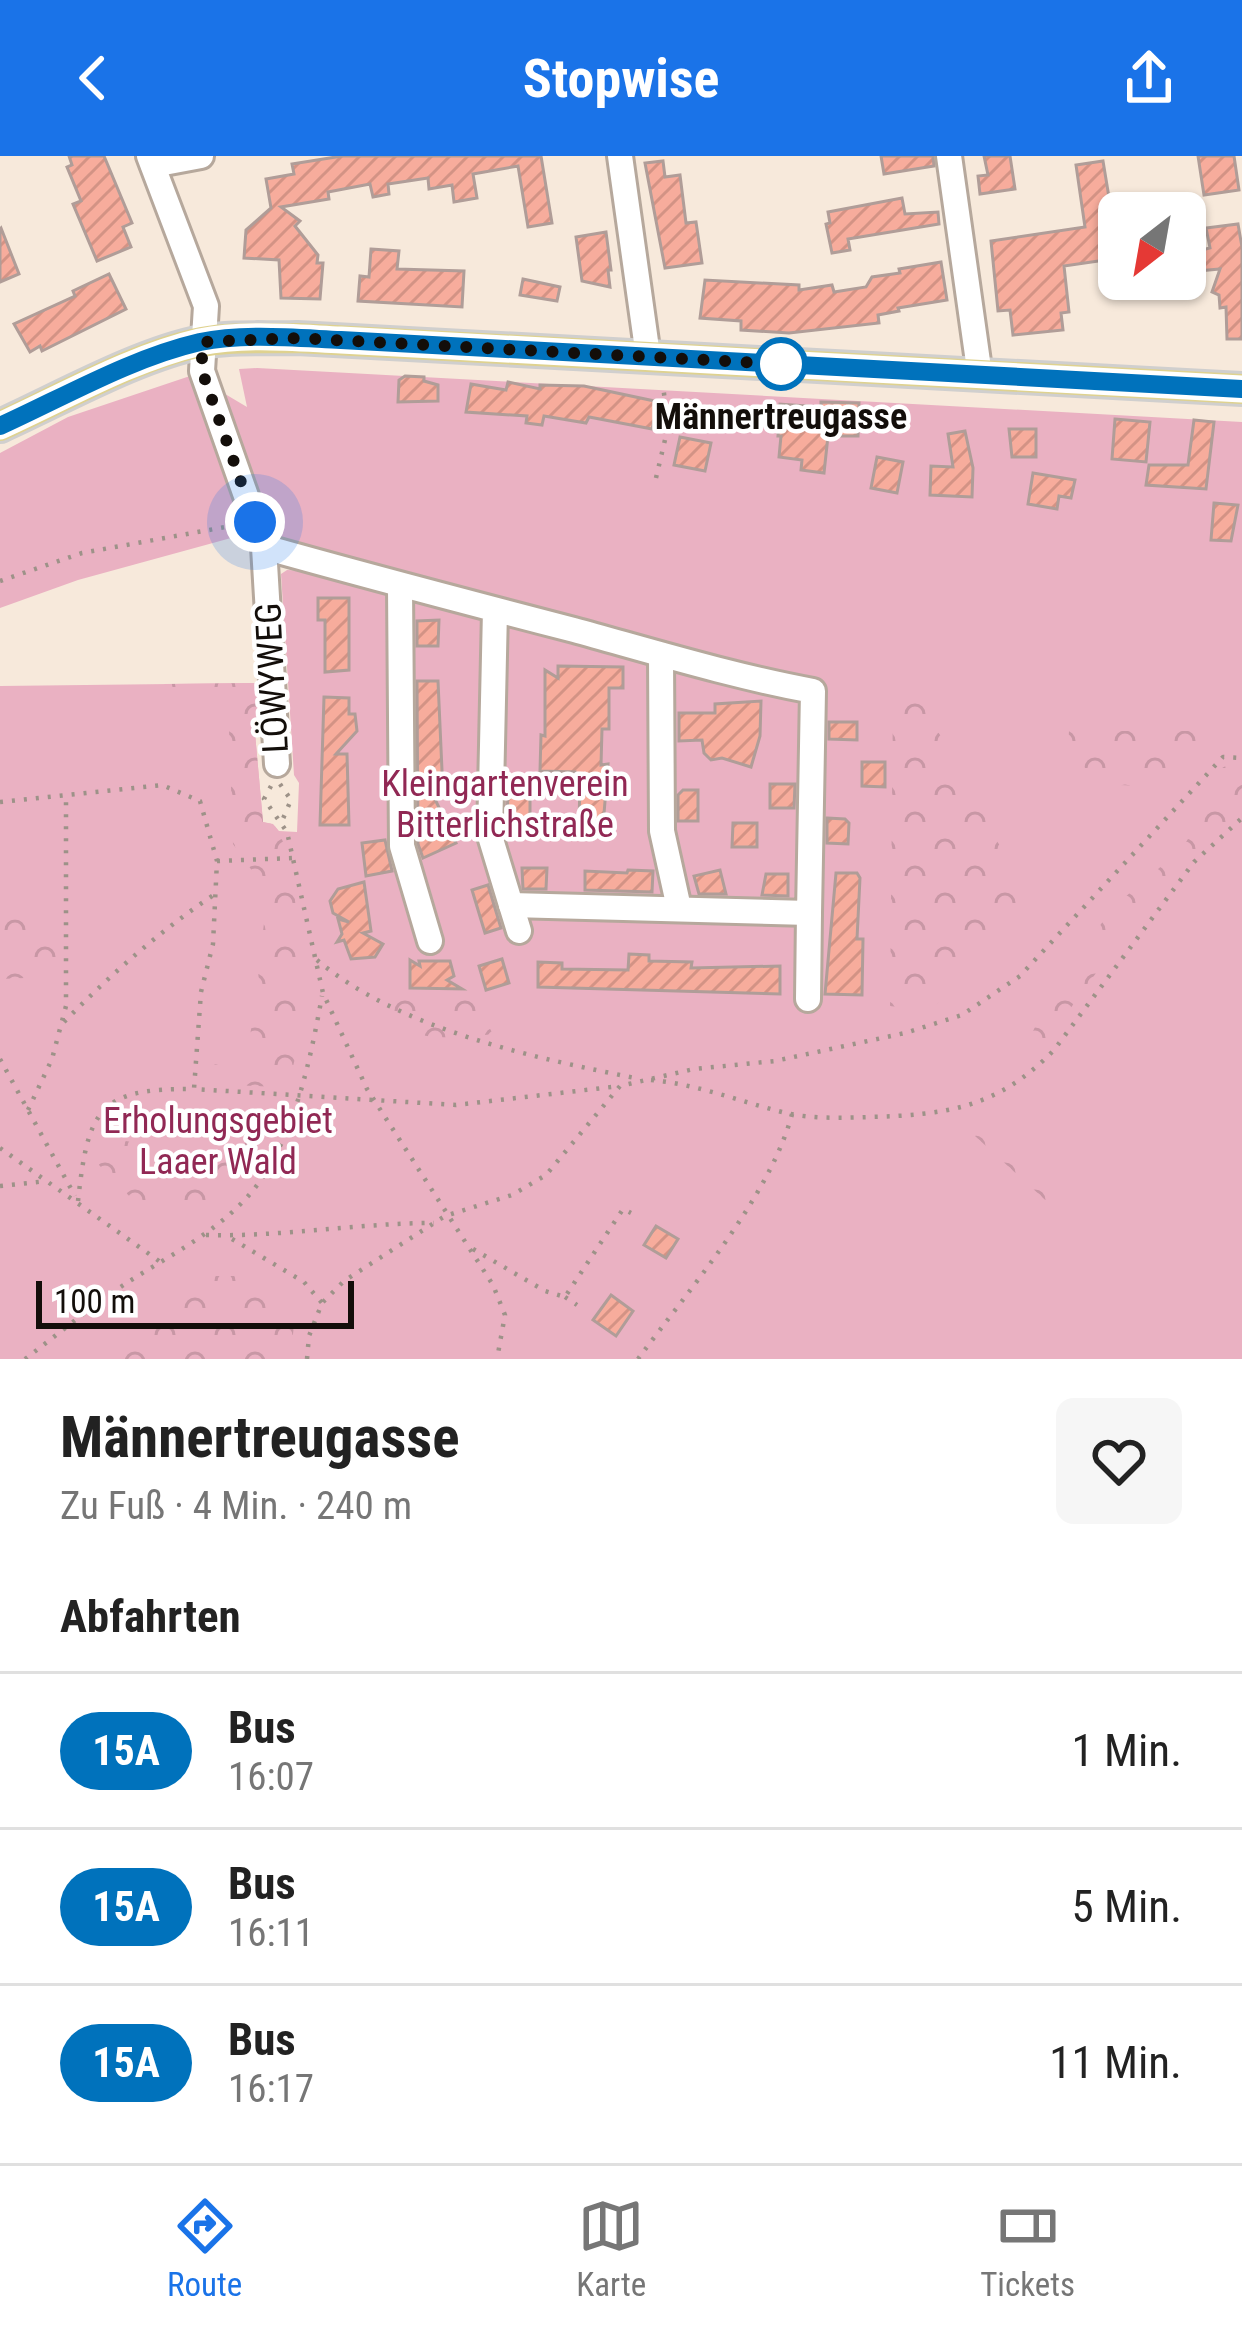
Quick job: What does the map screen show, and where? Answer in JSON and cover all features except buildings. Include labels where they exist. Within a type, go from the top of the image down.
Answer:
[{"type":"main road","points":[[0,426],[153,357],[202,342],[297,338],[1242,389]]},
{"type":"street","points":[[151,160],[201,156]]},
{"type":"street","points":[[620,156],[648,356]]},
{"type":"street","points":[[949,156],[980,376]]},
{"type":"street","name":"LÖWYWEG","points":[[151,160],[206,306],[202,371],[264,547],[276,771]]},
{"type":"street","points":[[264,547],[740,677],[813,691],[808,999]]},
{"type":"street","points":[[400,587],[402,846],[430,941]]},
{"type":"street","points":[[495,610],[490,836],[519,931]]},
{"type":"street","points":[[661,655],[662,831],[679,908]]},
{"type":"street","points":[[512,905],[809,913]]},
{"type":"path","points":[[656,478],[668,427],[663,385]]},
{"type":"path","points":[[0,581],[82,553],[255,522]]},
{"type":"path","points":[[78,1201],[83,1150],[94,1121],[117,1099],[143,1089],[456,1105],[775,1061],[904,1034],[962,1015],[1019,976],[1222,757],[1242,758]]},
{"type":"path","points":[[276,771],[291,800],[282,820]]},
{"type":"path","name":"LÖWYWEG","points":[[276,771],[264,799],[282,820],[322,993]]},
{"type":"path","points":[[0,802],[162,785],[200,801],[217,861],[213,944],[202,992],[194,1089]]},
{"type":"path","points":[[28,1110],[52,1059],[66,1006],[66,794]]},
{"type":"path","points":[[317,960],[348,986],[447,1028],[550,1061],[642,1080],[676,1082],[792,1114],[928,1115],[969,1107],[1016,1084],[1054,1050],[1194,862],[1242,818]]},
{"type":"path","points":[[217,861],[293,858]]},
{"type":"path","points":[[61,1026],[153,939],[215,893]]},
{"type":"path","points":[[25,1359],[159,1261],[203,1235],[237,1208],[265,1174],[299,1094],[322,993]]},
{"type":"path","points":[[322,993],[375,1102],[469,1246],[505,1315],[498,1357]]},
{"type":"path","points":[[0,1060],[78,1201]]},
{"type":"path","points":[[307,1359],[309,1336],[322,1303],[344,1281],[446,1216],[512,1195],[546,1175],[620,1086]]},
{"type":"path","points":[[638,1359],[748,1203],[785,1141],[792,1114]]},
{"type":"path","points":[[0,1148],[159,1261]]},
{"type":"path","points":[[0,1186],[47,1181]]},
{"type":"path","points":[[565,1297],[623,1209],[631,1213]]},
{"type":"path","points":[[203,1235],[258,1237],[386,1223],[434,1223]]},
{"type":"path","points":[[226,1236],[304,1282],[322,1303]]},
{"type":"path","points":[[469,1246],[544,1292],[577,1305]]},
{"type":"green space","name":"Erholungsgebiet Laaer Wald","points":[[239,369],[1242,422],[1242,1359],[0,1359],[0,686],[260,683],[263,709],[254,722],[263,822],[279,831],[297,832],[299,783],[294,775],[281,574],[311,571],[290,544],[242,535],[78,580],[0,608],[0,453],[68,417],[193,375],[247,407]]},
{"type":"green space","points":[[260,683],[263,709],[254,722],[263,822],[275,826],[286,852],[298,921],[298,1039],[283,1087],[203,1084],[202,1071],[212,1064],[242,1068],[249,1052],[253,1023],[262,1005],[258,972],[265,915],[260,882],[233,844],[228,700],[172,694],[164,684]]},
{"type":"green space","points":[[893,698],[930,706],[938,732],[981,795],[988,828],[1024,881],[1019,927],[929,1011],[890,1006]]},
{"type":"green space","points":[[1069,731],[1197,731],[1217,741],[1191,779],[1165,787],[1120,785],[1091,775],[1068,748]]},
{"type":"green space","points":[[1238,761],[1242,765],[1242,808],[1137,921],[1045,1045],[1026,1049],[1051,996],[1086,943],[1119,904],[1186,842],[1210,778]]},
{"type":"green space","points":[[0,919],[45,920],[59,928],[60,966],[50,977],[0,979]]},
{"type":"green space","points":[[471,996],[493,1034],[414,1034],[374,1011],[389,997]]},
{"type":"green space","points":[[230,1100],[267,1102],[252,1147],[265,1156],[248,1183],[213,1212],[135,1202],[99,1165],[98,1148],[107,1138],[144,1144],[155,1174],[169,1185],[190,1187],[208,1159],[206,1125]]},
{"type":"green space","points":[[986,1126],[1068,1193],[1054,1208],[975,1136]]},
{"type":"green space","points":[[198,1276],[237,1276],[283,1292],[295,1317],[290,1359],[113,1359],[156,1299]]},
{"type":"bus line","name":"15A","points":[[0,426],[153,357],[202,342],[247,339],[341,340],[1242,389]]},
{"type":"place","name":"Männertreugasse","points":[[781,364]]},
{"type":"route","points":[[255,522],[202,371],[202,342],[297,338],[781,364]]},
{"type":"park label","name":"Kleingartenverein Bitterlichstraße","points":[[505,804]]}]
